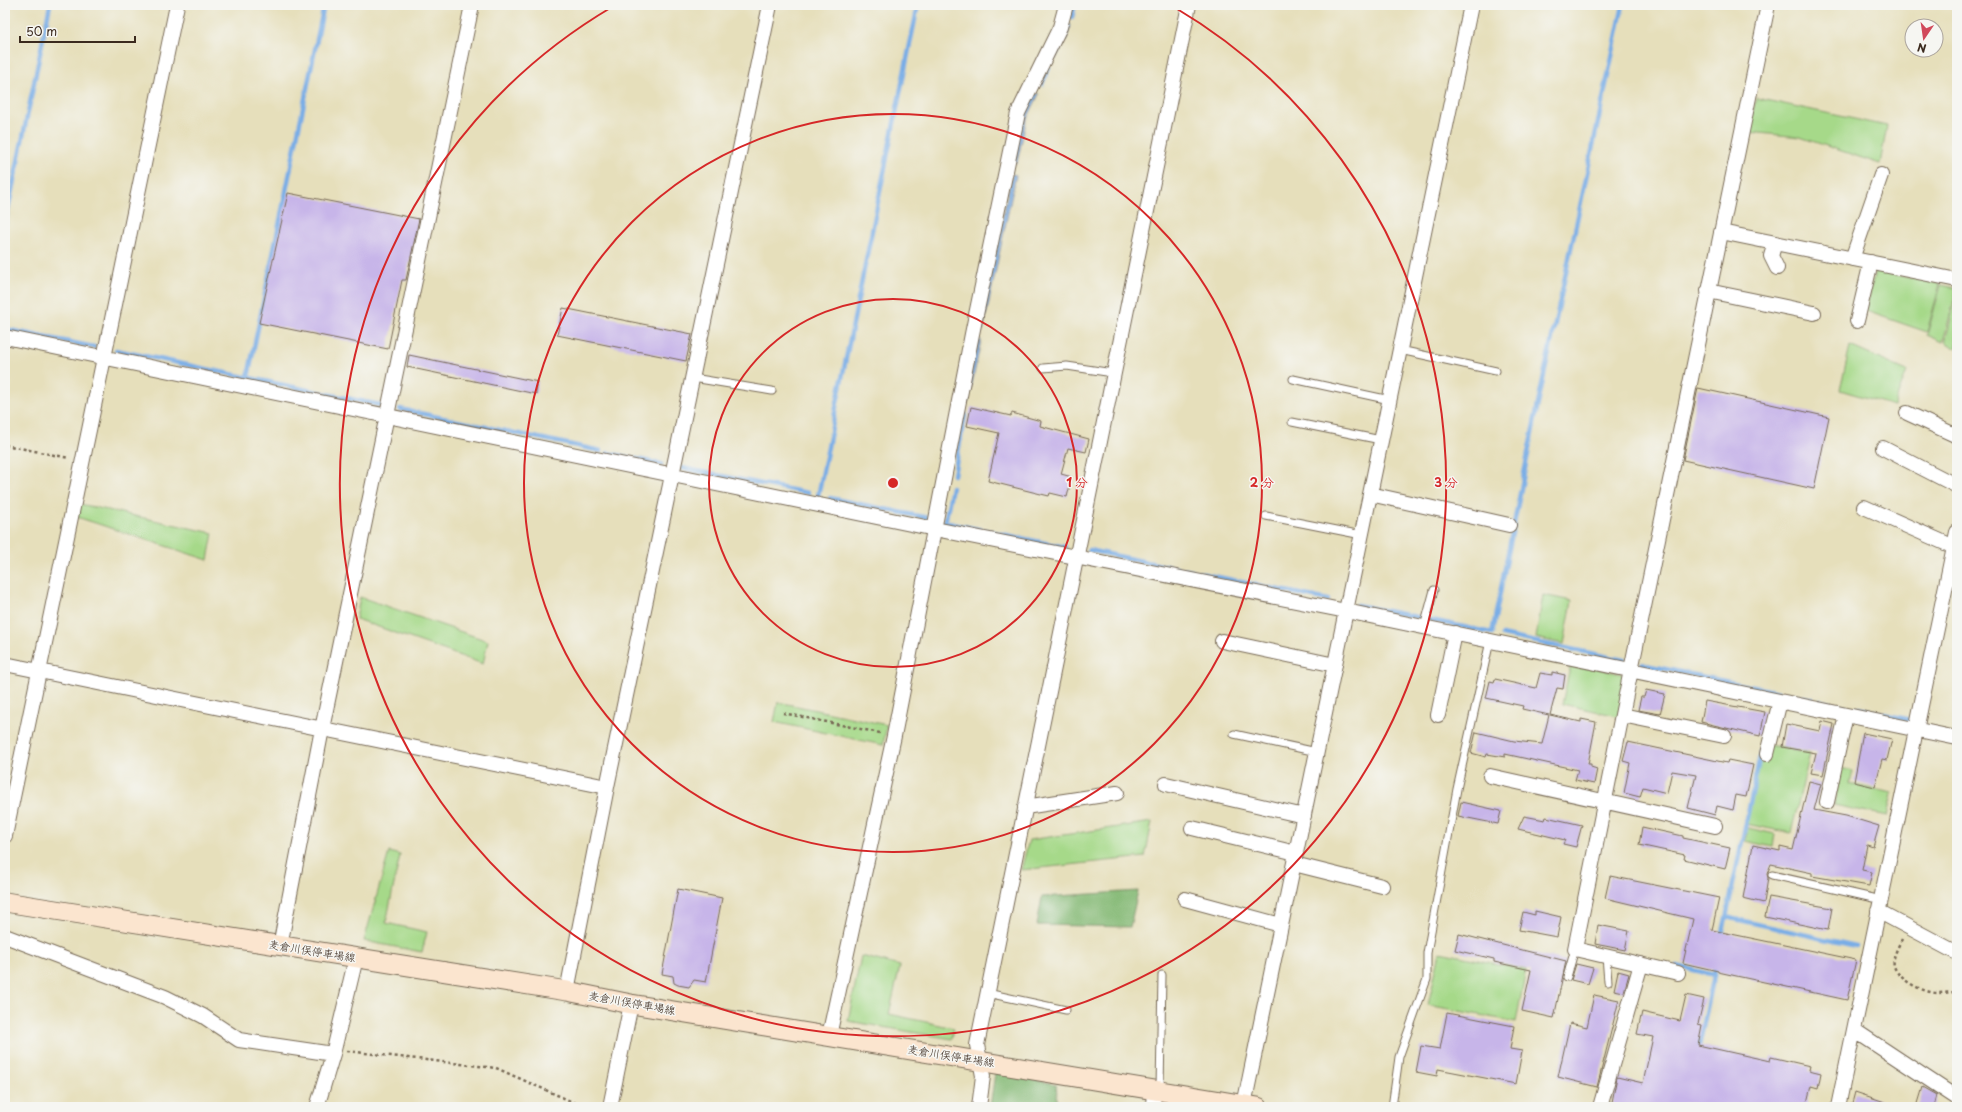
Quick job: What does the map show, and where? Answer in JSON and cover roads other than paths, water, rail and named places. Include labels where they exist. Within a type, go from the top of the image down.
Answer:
[{"type":"main road","name":"麦倉川俣停車場線","points":[[5,902],[567,991],[631,1004],[980,1061],[1156,1096],[1251,1106]]},
{"type":"street","points":[[5,836],[177,5]]},
{"type":"street","points":[[280,946],[322,729],[472,5]]},
{"type":"street","points":[[567,991],[607,787],[770,5]]},
{"type":"street","points":[[829,1036],[894,736],[972,334],[1018,113],[1060,27],[1066,5]]},
{"type":"street","points":[[979,1107],[983,1076],[977,1045],[1189,5]]},
{"type":"street","points":[[1251,1106],[1281,925],[1471,5]]},
{"type":"street","points":[[1678,973],[1575,949],[1708,290],[1768,5]]},
{"type":"street","points":[[1852,258],[1880,175]]},
{"type":"street","points":[[1721,232],[1957,280]]},
{"type":"street","points":[[1775,243],[1771,256],[1776,268]]},
{"type":"street","points":[[1857,321],[1871,262]]},
{"type":"street","points":[[1708,290],[1814,313]]},
{"type":"street","points":[[5,337],[935,529],[1455,633],[1957,738]]},
{"type":"street","points":[[1907,413],[1957,436]]},
{"type":"street","points":[[1883,448],[1957,486]]},
{"type":"street","points":[[1370,494],[1510,525]]},
{"type":"street","points":[[1864,507],[1954,547]]},
{"type":"street","points":[[1838,1107],[1854,1030],[1875,904],[1917,730],[1957,532]]},
{"type":"street","points":[[1438,715],[1455,633]]},
{"type":"street","points":[[1222,641],[1335,665]]},
{"type":"street","points":[[5,664],[607,787]]},
{"type":"street","points":[[1768,754],[1780,701]]},
{"type":"street","points":[[1622,715],[1724,736]]},
{"type":"street","points":[[1827,802],[1846,715]]},
{"type":"street","points":[[1490,776],[1715,826]]},
{"type":"street","points":[[1166,784],[1304,816]]},
{"type":"street","points":[[1025,807],[1117,794]]},
{"type":"street","points":[[1192,828],[1295,858],[1382,886]]},
{"type":"street","points":[[1185,899],[1281,925]]},
{"type":"street","points":[[1875,904],[1907,926],[1957,953]]},
{"type":"street","points":[[5,936],[165,997],[203,1016],[239,1040],[333,1054]]},
{"type":"street","points":[[317,1107],[333,1054],[356,958]]},
{"type":"street","points":[[1600,1107],[1641,964]]},
{"type":"street","points":[[610,1107],[631,1004]]},
{"type":"street","points":[[1854,1030],[1957,1098]]},
{"type":"lane","points":[[1400,350],[1496,371]]},
{"type":"lane","points":[[1043,368],[1067,366],[1113,373]]},
{"type":"lane","points":[[693,378],[772,391]]},
{"type":"lane","points":[[1294,380],[1390,400]]},
{"type":"lane","points":[[1292,422],[1381,440]]},
{"type":"lane","points":[[1266,516],[1362,535]]},
{"type":"lane","points":[[1424,627],[1434,590]]},
{"type":"lane","points":[[1392,1107],[1399,1057],[1427,979],[1427,953],[1457,789],[1490,641]]},
{"type":"lane","points":[[1234,734],[1317,752]]},
{"type":"lane","points":[[1772,875],[1875,904]]},
{"type":"lane","points":[[1567,976],[1575,949]]},
{"type":"lane","points":[[1606,956],[1608,982]]},
{"type":"lane","points":[[1156,1096],[1162,975]]},
{"type":"lane","points":[[987,993],[1066,1010]]},
{"type":"water","points":[[1068,24],[1071,25],[1066,40],[1055,60],[1052,58]]},
{"type":"water","points":[[1035,93],[1039,94],[1026,121],[1017,163],[1013,161],[1023,118]]},
{"type":"water","points":[[1012,174],[1016,175],[983,330],[979,329]]},
{"type":"water","points":[[978,340],[981,340],[968,403],[964,402]]},
{"type":"waterway","points":[[5,224],[50,5]]},
{"type":"waterway","points":[[248,377],[324,5]]},
{"type":"waterway","points":[[818,496],[918,5]]},
{"type":"waterway","points":[[1072,17],[1075,5]]},
{"type":"waterway","points":[[1431,620],[1492,633],[1540,394],[1623,5]]},
{"type":"waterway","points":[[1042,84],[1049,68]]},
{"type":"waterway","points":[[5,329],[94,347]]},
{"type":"waterway","points":[[116,350],[380,405]]},
{"type":"waterway","points":[[400,409],[601,451]]},
{"type":"waterway","points":[[954,475],[965,414]]},
{"type":"waterway","points":[[608,453],[661,464]]},
{"type":"waterway","points":[[682,468],[808,493]]},
{"type":"waterway","points":[[946,518],[952,487]]},
{"type":"waterway","points":[[830,498],[928,518]]},
{"type":"waterway","points":[[943,522],[1065,547]]},
{"type":"waterway","points":[[1089,550],[1328,600]]},
{"type":"waterway","points":[[1357,605],[1421,618]]},
{"type":"waterway","points":[[1502,635],[1624,660]]},
{"type":"waterway","points":[[1641,664],[1778,692]]},
{"type":"waterway","points":[[1788,694],[1811,699]]},
{"type":"waterway","points":[[1820,701],[1845,707]]},
{"type":"waterway","points":[[1722,937],[1770,708]]},
{"type":"waterway","points":[[1857,708],[1910,720]]},
{"type":"waterway","points":[[1726,917],[1856,946]]},
{"type":"waterway","points":[[1677,966],[1714,975]]},
{"type":"waterway","points":[[1698,1051],[1716,966]]}]
